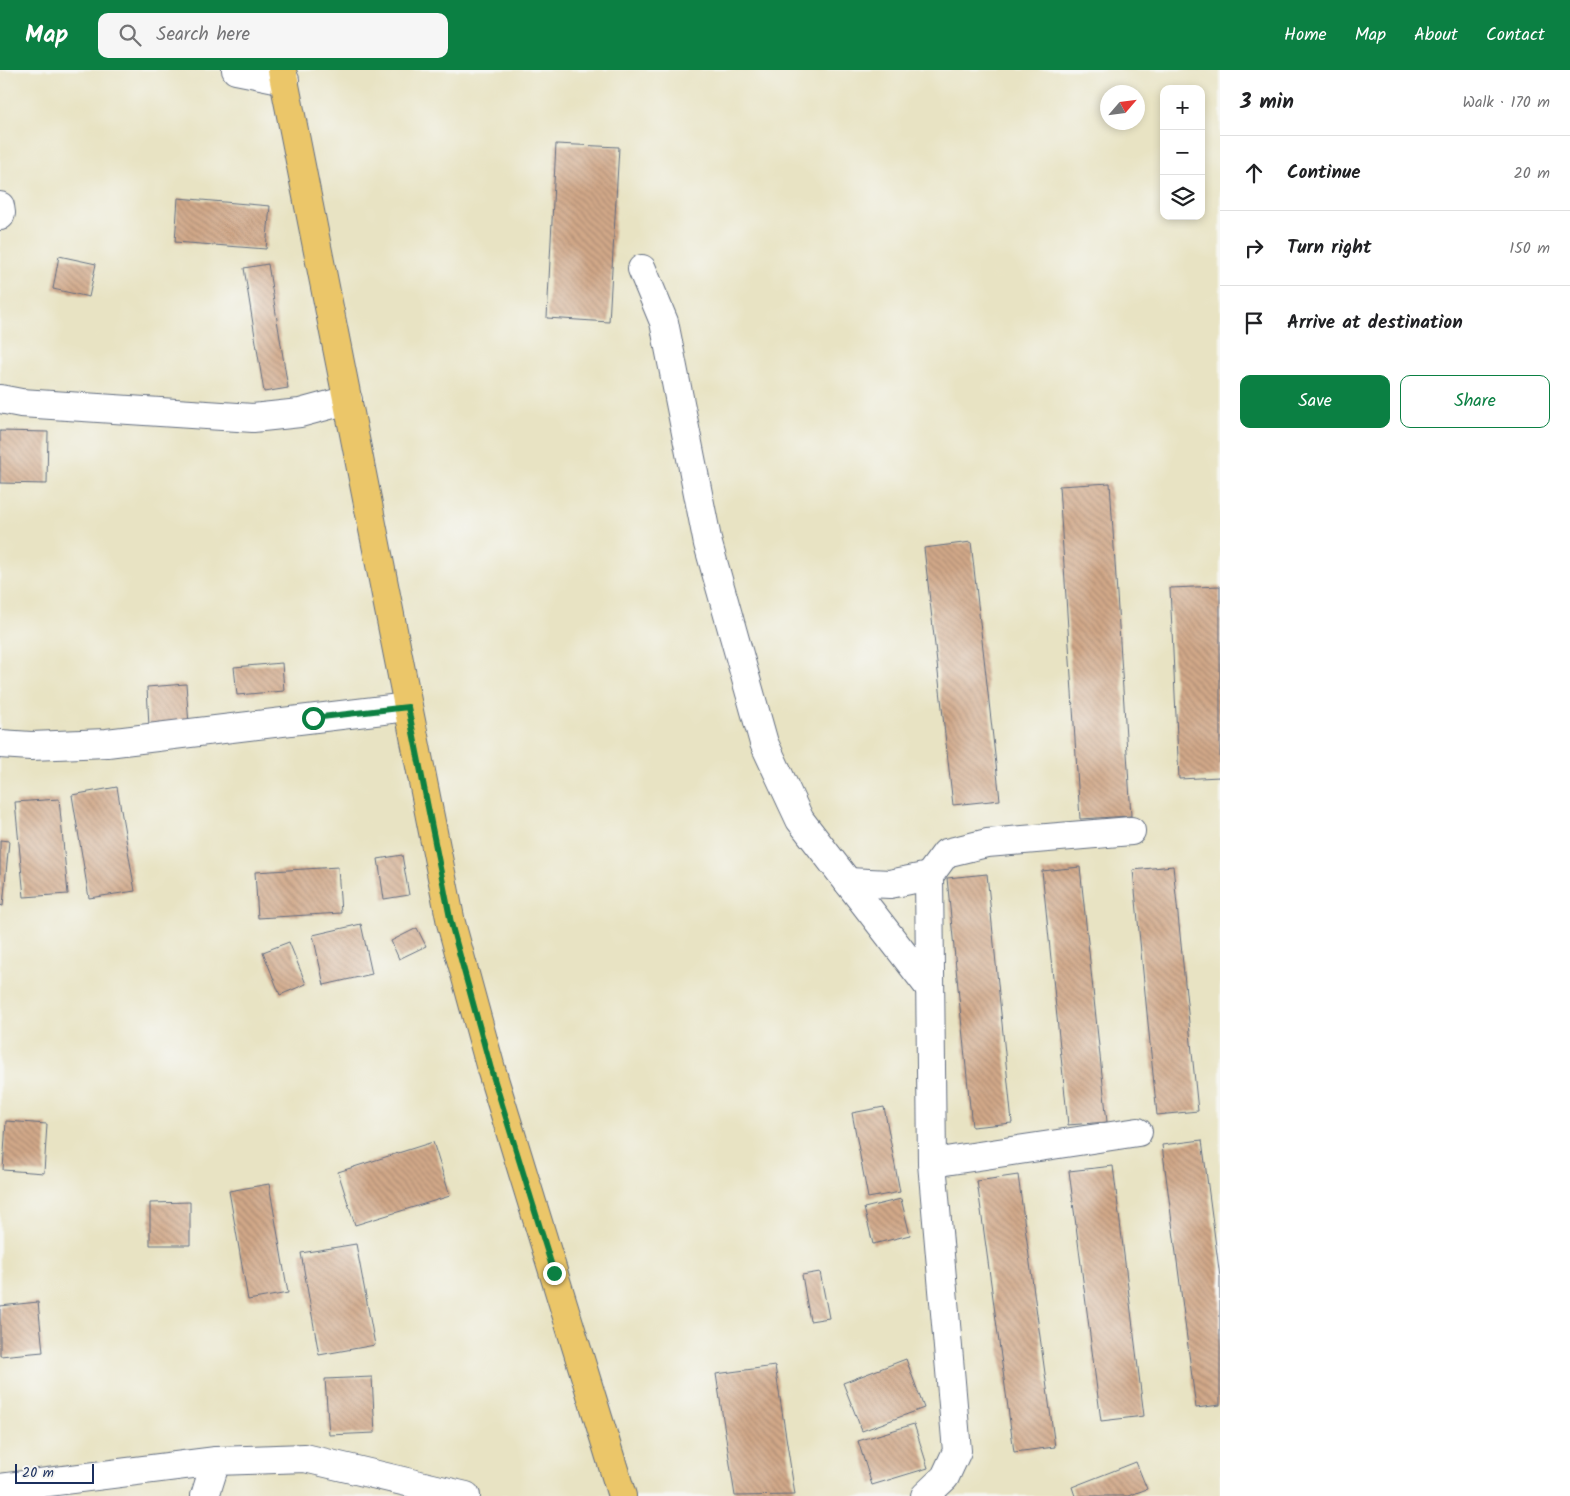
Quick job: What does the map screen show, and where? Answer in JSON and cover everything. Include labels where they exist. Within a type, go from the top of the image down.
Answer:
[{"type":"main road","points":[[283,75],[451,923],[491,1069],[622,1496]]},
{"type":"street","points":[[236,70],[283,75]]},
{"type":"street","points":[[0,206],[0,216]]},
{"type":"street","points":[[642,268],[664,322],[708,544],[764,743],[800,820],[929,987]]},
{"type":"street","points":[[0,399],[21,403],[252,418],[300,413],[348,400]]},
{"type":"street","points":[[0,744],[31,746],[107,743],[408,707]]},
{"type":"street","points":[[926,1496],[945,1477],[957,1451],[932,1163],[929,876],[946,853],[987,843],[1131,831]]},
{"type":"street","points":[[848,882],[890,884],[929,876]]},
{"type":"street","points":[[932,1163],[1138,1132]]},
{"type":"street","points":[[0,1488],[216,1461],[305,1458],[466,1496]]},
{"type":"street","points":[[205,1496],[216,1461]]},
{"type":"building","points":[[556,144],[619,147],[609,322],[547,318]]},
{"type":"building","points":[[178,198],[270,206],[266,249],[175,242]]},
{"type":"building","points":[[59,256],[96,264],[89,297],[53,289]]},
{"type":"building","points":[[268,264],[288,388],[264,392],[244,268]]},
{"type":"building","points":[[0,431],[48,432],[47,484],[0,483]]},
{"type":"building","points":[[1110,483],[1131,816],[1080,819],[1059,486]]},
{"type":"building","points":[[971,542],[1000,800],[953,805],[924,548]]},
{"type":"building","points":[[1220,586],[1220,777],[1179,779],[1170,588]]},
{"type":"building","points":[[282,663],[284,691],[237,695],[234,667]]},
{"type":"building","points":[[186,684],[189,725],[149,727],[147,687]]},
{"type":"building","points":[[117,787],[135,891],[89,898],[72,795]]},
{"type":"building","points":[[59,799],[68,894],[24,897],[15,802]]},
{"type":"building","points":[[0,840],[9,841],[3,906],[0,905]]},
{"type":"building","points":[[402,855],[409,895],[384,899],[378,859]]},
{"type":"building","points":[[1173,866],[1198,1111],[1157,1115],[1133,870]]},
{"type":"building","points":[[338,867],[341,913],[258,918],[255,872]]},
{"type":"building","points":[[1080,867],[1107,1122],[1068,1125],[1042,871]]},
{"type":"building","points":[[987,874],[1012,1123],[972,1127],[947,878]]},
{"type":"building","points":[[361,924],[372,974],[324,985],[313,935]]},
{"type":"building","points":[[417,928],[426,946],[399,959],[391,941]]},
{"type":"building","points":[[289,942],[306,984],[280,995],[263,952]]},
{"type":"building","points":[[884,1107],[900,1192],[868,1198],[852,1113]]},
{"type":"building","points":[[6,1121],[47,1124],[44,1173],[3,1170]]},
{"type":"building","points":[[1202,1140],[1220,1277],[1220,1405],[1196,1408],[1162,1145]]},
{"type":"building","points":[[433,1142],[450,1196],[355,1225],[338,1172]]},
{"type":"building","points":[[1113,1166],[1144,1416],[1101,1421],[1069,1171]]},
{"type":"building","points":[[1018,1175],[1055,1447],[1014,1452],[977,1181]]},
{"type":"building","points":[[269,1184],[288,1293],[248,1300],[229,1191]]},
{"type":"building","points":[[901,1199],[910,1235],[873,1244],[864,1208]]},
{"type":"building","points":[[190,1202],[190,1245],[150,1245],[150,1203]]},
{"type":"building","points":[[356,1244],[375,1345],[319,1355],[301,1253]]},
{"type":"building","points":[[820,1272],[829,1318],[810,1321],[802,1275]]},
{"type":"building","points":[[38,1302],[43,1352],[0,1356],[0,1306]]},
{"type":"building","points":[[906,1359],[924,1408],[862,1431],[843,1383]]},
{"type":"building","points":[[775,1366],[795,1495],[735,1496],[716,1374]]},
{"type":"building","points":[[372,1377],[375,1433],[329,1435],[325,1379]]},
{"type":"building","points":[[914,1424],[928,1468],[872,1485],[858,1441]]},
{"type":"building","points":[[1136,1462],[1147,1489],[1128,1496],[1075,1496],[1072,1487]]},
{"type":"route","points":[[313,718],[408,707],[451,923],[491,1069],[554,1273]]}]
